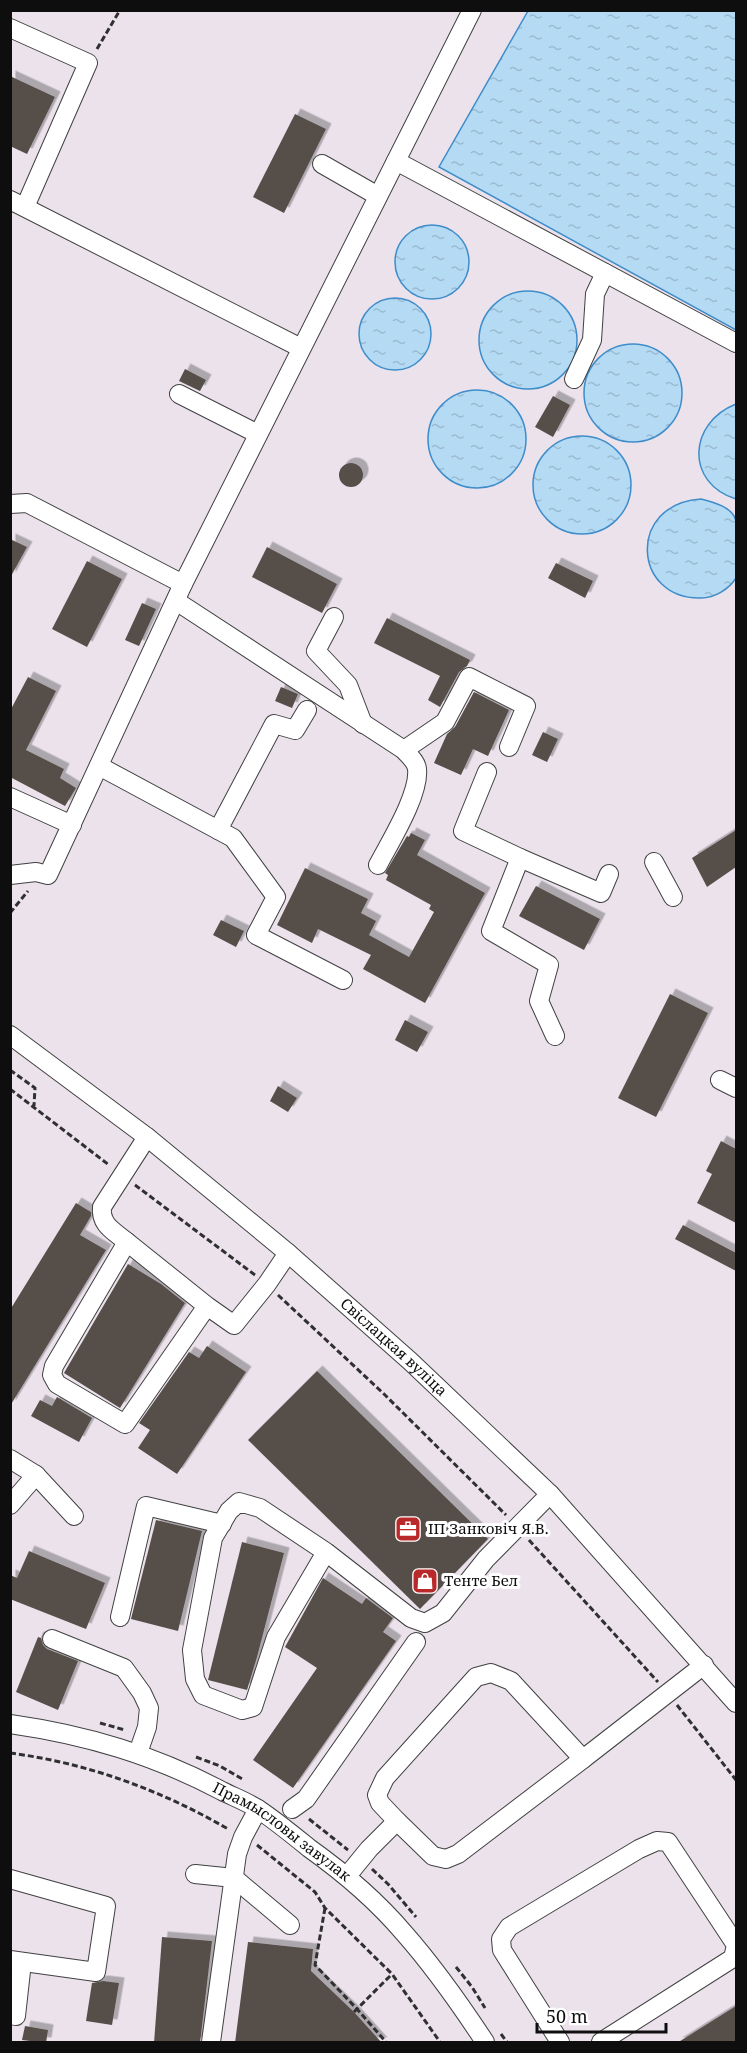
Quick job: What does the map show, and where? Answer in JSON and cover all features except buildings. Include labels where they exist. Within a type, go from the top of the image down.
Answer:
[{"type":"street","points":[[10,875],[36,872],[48,875],[183,584],[472,10]]},
{"type":"street","points":[[10,28],[88,63],[18,204],[301,348]]},
{"type":"street","points":[[396,160],[736,343]]},
{"type":"street","points":[[322,164],[378,196]]},
{"type":"street","points":[[574,379],[592,340],[595,294],[605,273]]},
{"type":"street","points":[[179,394],[258,434]]},
{"type":"street","points":[[10,504],[27,503],[183,584]]},
{"type":"street","points":[[176,601],[404,750],[414,760],[417,769],[415,786],[409,804],[378,866]]},
{"type":"street","points":[[334,617],[316,651],[348,685],[363,724]]},
{"type":"street","points":[[404,750],[445,722],[469,677],[526,706],[509,747]]},
{"type":"street","points":[[218,830],[274,724],[296,730],[308,710]]},
{"type":"street","points":[[99,766],[233,838],[276,897],[256,935],[343,980]]},
{"type":"street","points":[[487,772],[463,831],[601,893],[609,874]]},
{"type":"street","points":[[10,797],[72,825]]},
{"type":"street","points":[[520,858],[491,931],[549,965],[539,1002],[555,1036]]},
{"type":"street","points":[[654,862],[673,897]]},
{"type":"street","name":"Свіслацкая вуліца","points":[[10,1035],[147,1137],[288,1253],[411,1361],[550,1494],[736,1703]]},
{"type":"street","points":[[147,1137],[102,1207],[101,1216],[105,1223],[126,1242],[234,1325],[267,1284],[288,1253]]},
{"type":"street","points":[[126,1242],[54,1366],[52,1375],[57,1384],[125,1424],[207,1306]]},
{"type":"street","points":[[10,1459],[36,1475],[74,1516]]},
{"type":"street","points":[[10,1505],[36,1475]]},
{"type":"street","points":[[326,1552],[276,1637],[254,1707],[242,1710],[203,1695],[195,1679],[192,1650],[213,1538],[229,1512],[239,1502],[260,1508],[326,1552],[411,1618],[425,1623],[443,1613],[486,1559],[550,1494]]},
{"type":"street","points":[[120,1617],[146,1506],[222,1524]]},
{"type":"street","points":[[52,1639],[124,1668],[142,1693],[149,1708],[147,1727],[138,1753]]},
{"type":"street","points":[[292,1809],[306,1799],[416,1642]]},
{"type":"street","points":[[583,1759],[511,1681],[491,1673],[476,1677],[385,1778],[377,1795],[380,1803],[433,1856],[446,1859],[458,1854],[583,1759],[668,1694],[704,1665]]},
{"type":"street","name":"Прамысловы завулак","points":[[10,1724],[46,1729],[138,1753],[185,1772],[258,1809],[347,1876],[404,1932],[457,1999],[485,2043]]},
{"type":"street","points":[[211,2043],[237,1854],[258,1809]]},
{"type":"street","points":[[347,1876],[369,1849],[397,1821]]},
{"type":"street","points":[[560,2043],[502,1950],[501,1939],[510,1927],[639,1849],[657,1841],[668,1842],[736,1945],[733,1958],[602,2043]]},
{"type":"street","points":[[195,1874],[234,1878],[290,1924]]},
{"type":"street","points":[[10,1879],[106,1906],[96,1972],[16,1961],[16,2016],[10,2015]]},
{"type":"path","points":[[88,63],[120,10]]},
{"type":"path","points":[[10,913],[35,881],[36,872]]},
{"type":"path","points":[[10,1070],[35,1088],[34,1107]]},
{"type":"path","points":[[10,1089],[267,1284],[384,1394],[517,1527],[668,1694],[736,1780]]},
{"type":"path","points":[[325,1908],[315,1965],[386,2043]]},
{"type":"path","points":[[356,2010],[392,1974]]},
{"type":"shaded area","points":[[11,11],[736,11],[736,2042],[11,2042]]},
{"type":"water","points":[[528,11],[736,11],[736,330],[439,167]]},
{"type":"water","points":[[432,225],[453,231],[463,241],[469,262],[463,283],[453,293],[432,299],[411,293],[401,283],[395,262],[401,241],[411,231]]},
{"type":"water","points":[[518,291],[538,291],[563,305],[574,321],[577,340],[574,359],[563,375],[538,389],[518,389],[501,381],[487,367],[479,350],[479,330],[487,313],[501,299]]},
{"type":"water","points":[[395,298],[415,304],[425,314],[431,334],[425,354],[415,364],[395,370],[375,364],[365,354],[359,334],[365,314],[375,304]]},
{"type":"water","points":[[623,344],[643,344],[668,358],[679,374],[682,393],[679,412],[668,428],[643,442],[623,442],[606,434],[592,420],[584,403],[584,383],[592,366],[606,352]]},
{"type":"water","points":[[467,390],[487,390],[512,404],[523,420],[526,439],[523,458],[512,474],[487,488],[467,488],[450,480],[436,466],[428,449],[428,429],[436,412],[450,398]]},
{"type":"water","points":[[736,404],[736,499],[719,491],[708,480],[701,467],[699,453],[701,438],[709,425],[720,413]]},
{"type":"water","points":[[572,436],[592,436],[617,450],[628,466],[631,485],[628,504],[617,520],[592,534],[572,534],[555,526],[541,512],[533,495],[533,475],[541,458],[555,444]]},
{"type":"water","points":[[701,499],[722,506],[731,512],[736,521],[738,540],[736,578],[721,592],[701,598],[678,595],[662,584],[651,569],[647,551],[650,533],[660,517],[677,505]]},
{"type":"place","name":"ІП Занковіч Я.В.","points":[[408,1529]]},
{"type":"place","name":"Тенте Бел","points":[[425,1581]]}]
